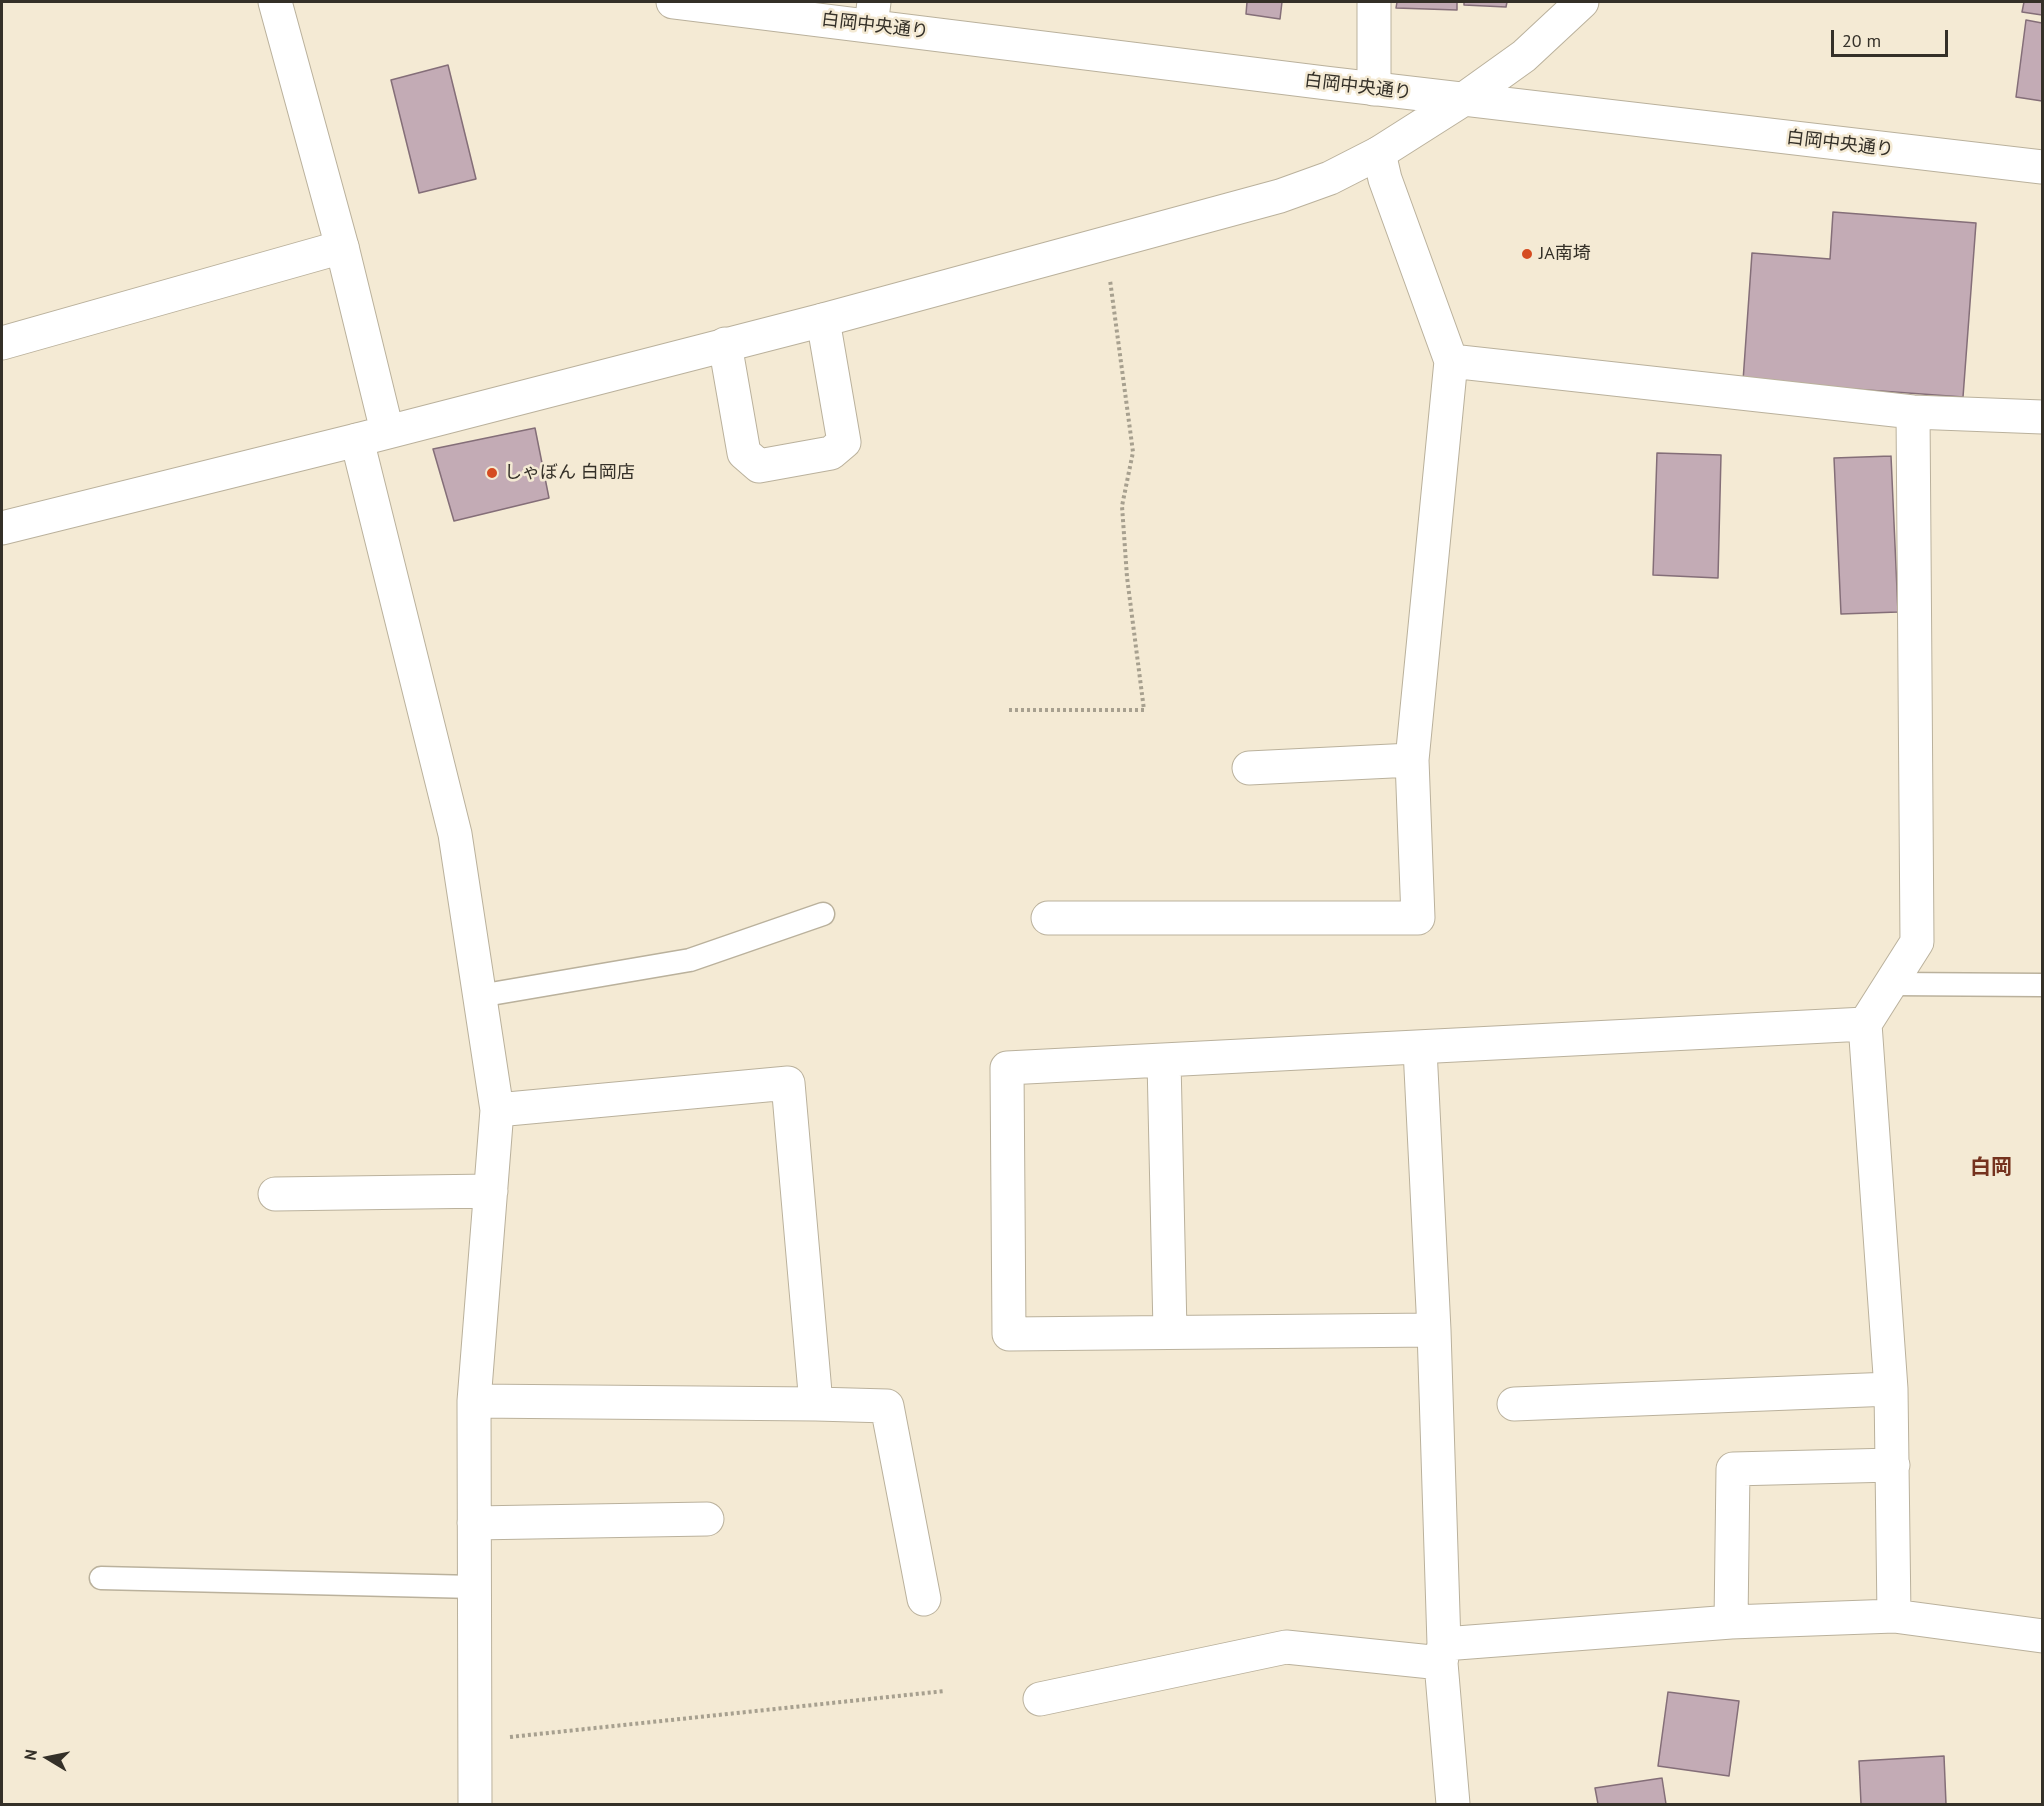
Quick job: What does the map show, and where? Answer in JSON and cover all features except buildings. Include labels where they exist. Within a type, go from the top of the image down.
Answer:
[{"type":"street","points":[[275,2],[342,247],[387,431]]},
{"type":"street","name":"白岡中央通り","points":[[673,2],[873,14],[1374,89],[2043,167]]},
{"type":"street","points":[[1374,2],[1374,89]]},
{"type":"street","points":[[2,528],[357,440],[823,320],[1280,196],[1330,178],[1379,153],[1464,99],[1524,56],[1582,2]]},
{"type":"street","points":[[1048,918],[1419,918],[1412,760],[1451,361],[1385,179],[1379,153]]},
{"type":"street","points":[[2,343],[342,247]]},
{"type":"street","points":[[725,344],[744,453],[759,466],[831,453],[844,442],[823,320]]},
{"type":"street","points":[[1451,361],[1913,412],[2043,417]]},
{"type":"street","points":[[1894,1616],[1891,1389],[1865,1024],[1917,942],[1913,412]]},
{"type":"street","points":[[357,440],[455,834],[497,1110],[474,1401],[475,1804]]},
{"type":"street","points":[[1249,768],[1412,760]]},
{"type":"street","points":[[1434,1330],[1009,1334],[1007,1068],[1420,1049],[1865,1024]]},
{"type":"street","points":[[1420,1049],[1434,1330],[1443,1653],[1453,1804]]},
{"type":"street","points":[[1164,1061],[1170,1331]]},
{"type":"street","points":[[497,1110],[788,1083],[816,1404]]},
{"type":"street","points":[[275,1194],[491,1191]]},
{"type":"street","points":[[1514,1404],[1891,1389]]},
{"type":"street","points":[[474,1401],[887,1406],[924,1599]]},
{"type":"street","points":[[1731,1622],[1733,1469],[1893,1465]]},
{"type":"street","points":[[474,1523],[707,1519]]},
{"type":"street","points":[[1040,1699],[1286,1647],[1443,1653],[1731,1622],[1894,1616],[2043,1636]]},
{"type":"lane","points":[[479,996],[690,960],[823,914]]},
{"type":"lane","points":[[1891,984],[2043,985]]},
{"type":"lane","points":[[101,1578],[474,1587]]},
{"type":"path","points":[[1010,710],[1144,711],[1127,577],[1122,506],[1133,452],[1105,243]]},
{"type":"path","points":[[474,1741],[945,1691]]},
{"type":"place","name":"JA南埼","points":[[1527,254]]},
{"type":"place","name":"しゃぼん 白岡店","points":[[492,473]]},
{"type":"district","name":"白岡","points":[[1991,1168]]}]
